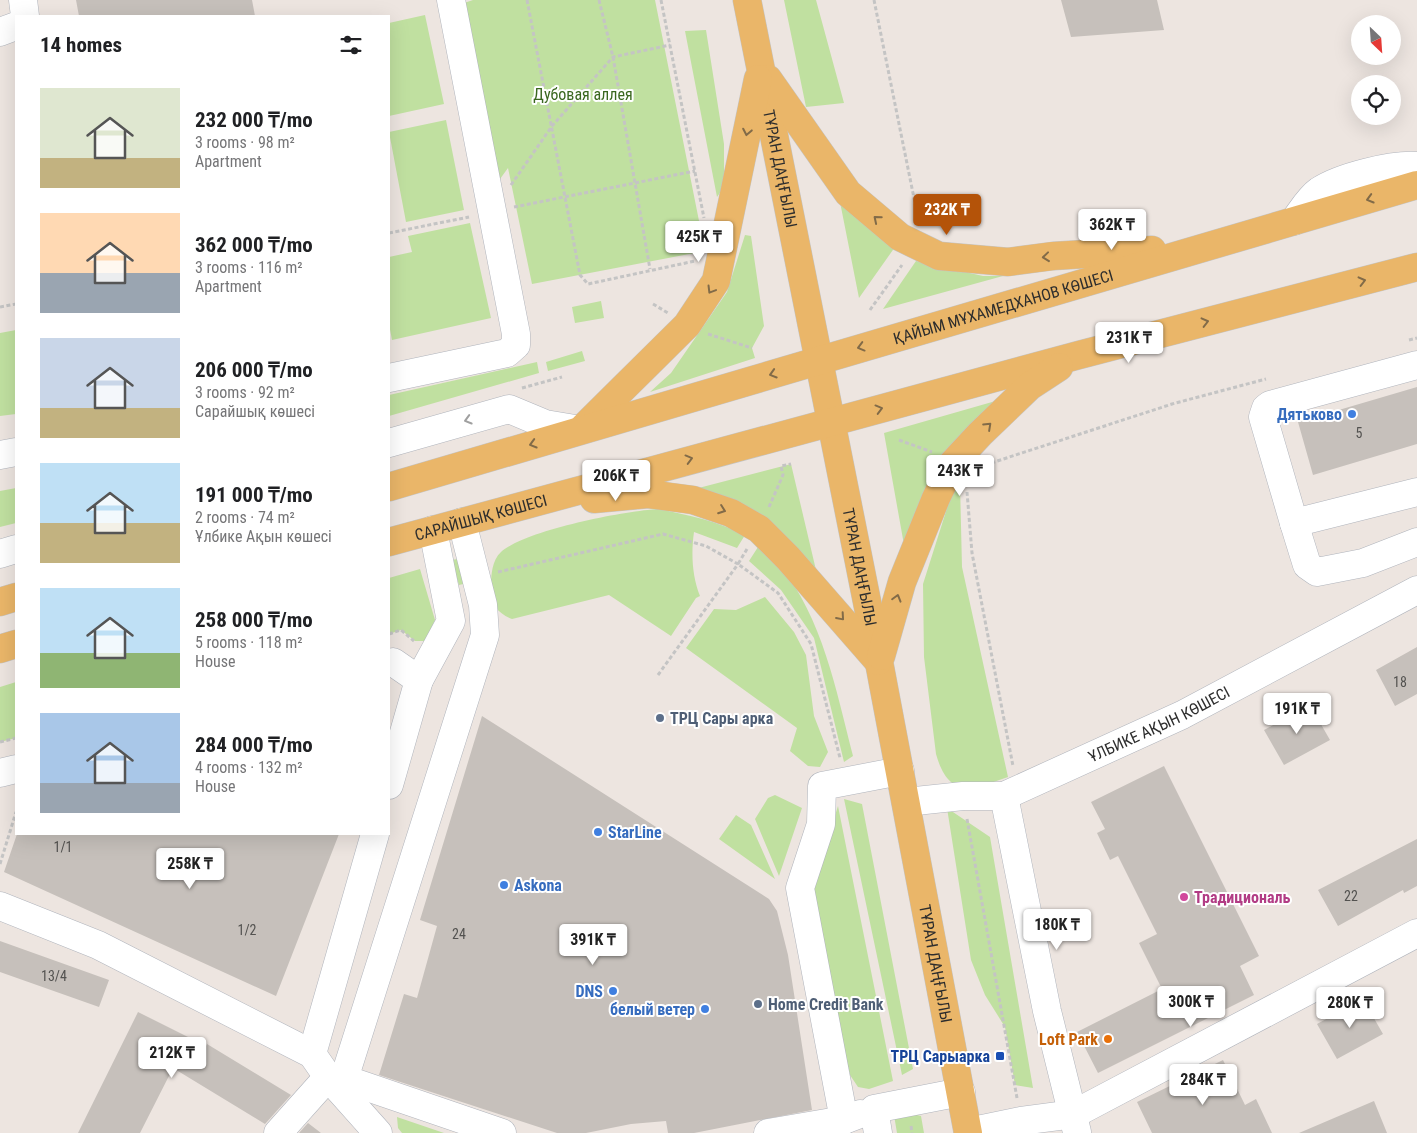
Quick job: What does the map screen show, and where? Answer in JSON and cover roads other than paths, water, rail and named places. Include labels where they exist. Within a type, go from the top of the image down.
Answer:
[{"type":"main road","name":"ТҰРАН ДАҢҒЫЛЫ","points":[[747,0],[832,421],[968,1133]]},
{"type":"main road","points":[[760,68],[848,193],[900,237],[939,256],[1008,262],[1053,256],[1199,248]]},
{"type":"main road","points":[[581,430],[688,325],[716,281],[760,68]]},
{"type":"main road","name":"ҚАЙЫМ МҰХАМЕДХАНОВ КӨШЕСІ","points":[[819,359],[1417,185]]},
{"type":"main road","points":[[832,421],[1417,267]]},
{"type":"main road","points":[[879,662],[902,582],[936,498],[953,463],[1030,386],[1079,355]]},
{"type":"main road","points":[[390,487],[819,359]]},
{"type":"main road","name":"САРАЙШЫҚ КӨШЕСІ","points":[[390,542],[832,421]]},
{"type":"main road","points":[[535,503],[648,494],[693,500],[731,513],[759,529],[788,558],[879,662]]},
{"type":"main road","points":[[0,602],[15,597]]},
{"type":"main road","points":[[0,649],[15,644]]},
{"type":"street","points":[[22,0],[24,15]]},
{"type":"street","points":[[390,378],[507,353],[516,345],[516,334],[451,0]]},
{"type":"street","points":[[0,32],[15,26]]},
{"type":"street","points":[[1294,221],[1318,192],[1334,184],[1399,167],[1417,166]]},
{"type":"street","points":[[1412,353],[1270,405],[1266,408],[1264,422],[1307,565],[1317,572],[1364,563],[1417,542]]},
{"type":"street","points":[[390,443],[509,409],[545,424],[581,430]]},
{"type":"street","points":[[0,455],[15,452]]},
{"type":"street","points":[[1294,523],[1417,492]]},
{"type":"street","points":[[462,522],[482,605],[485,635],[344,1079],[502,1133]]},
{"type":"street","points":[[390,782],[419,680],[451,621],[433,530]]},
{"type":"street","points":[[0,554],[15,549]]},
{"type":"street","name":"ҰЛБИКЕ АҚЫН КӨШЕСІ","points":[[1011,793],[1182,715],[1417,590]]},
{"type":"street","points":[[390,663],[393,662],[419,680]]},
{"type":"street","points":[[0,773],[15,769]]},
{"type":"street","points":[[844,1120],[800,888],[821,824],[822,786],[900,771]]},
{"type":"street","points":[[906,802],[1011,793],[1047,1011],[1076,1124]]},
{"type":"street","points":[[312,1054],[375,835]]},
{"type":"street","points":[[0,906],[98,946],[312,1054],[328,1077],[378,1133]]},
{"type":"street","points":[[968,1133],[1021,1121],[1076,1124],[1417,933]]},
{"type":"street","points":[[278,1133],[328,1077]]},
{"type":"street","points":[[768,1133],[844,1120],[876,1121],[961,1092]]},
{"type":"place","name":"Дятьково","points":[[1352,414]]},
{"type":"place","name":"ТРЦ Сары арка","points":[[660,718]]},
{"type":"place","name":"StarLine","points":[[598,832]]},
{"type":"place","name":"Askona","points":[[504,885]]},
{"type":"place","name":"Традициональ","points":[[1184,897]]},
{"type":"place","name":"DNS","points":[[613,991]]},
{"type":"place","name":"Home Credit Bank","points":[[758,1004]]},
{"type":"place","name":"белый ветер","points":[[705,1009]]},
{"type":"place","name":"Loft Park","points":[[1108,1039]]},
{"type":"place","name":"ТРЦ Сарыарка","points":[[1000,1056]]},
{"type":"park label","name":"Дубовая аллея","points":[[583,94]]}]
